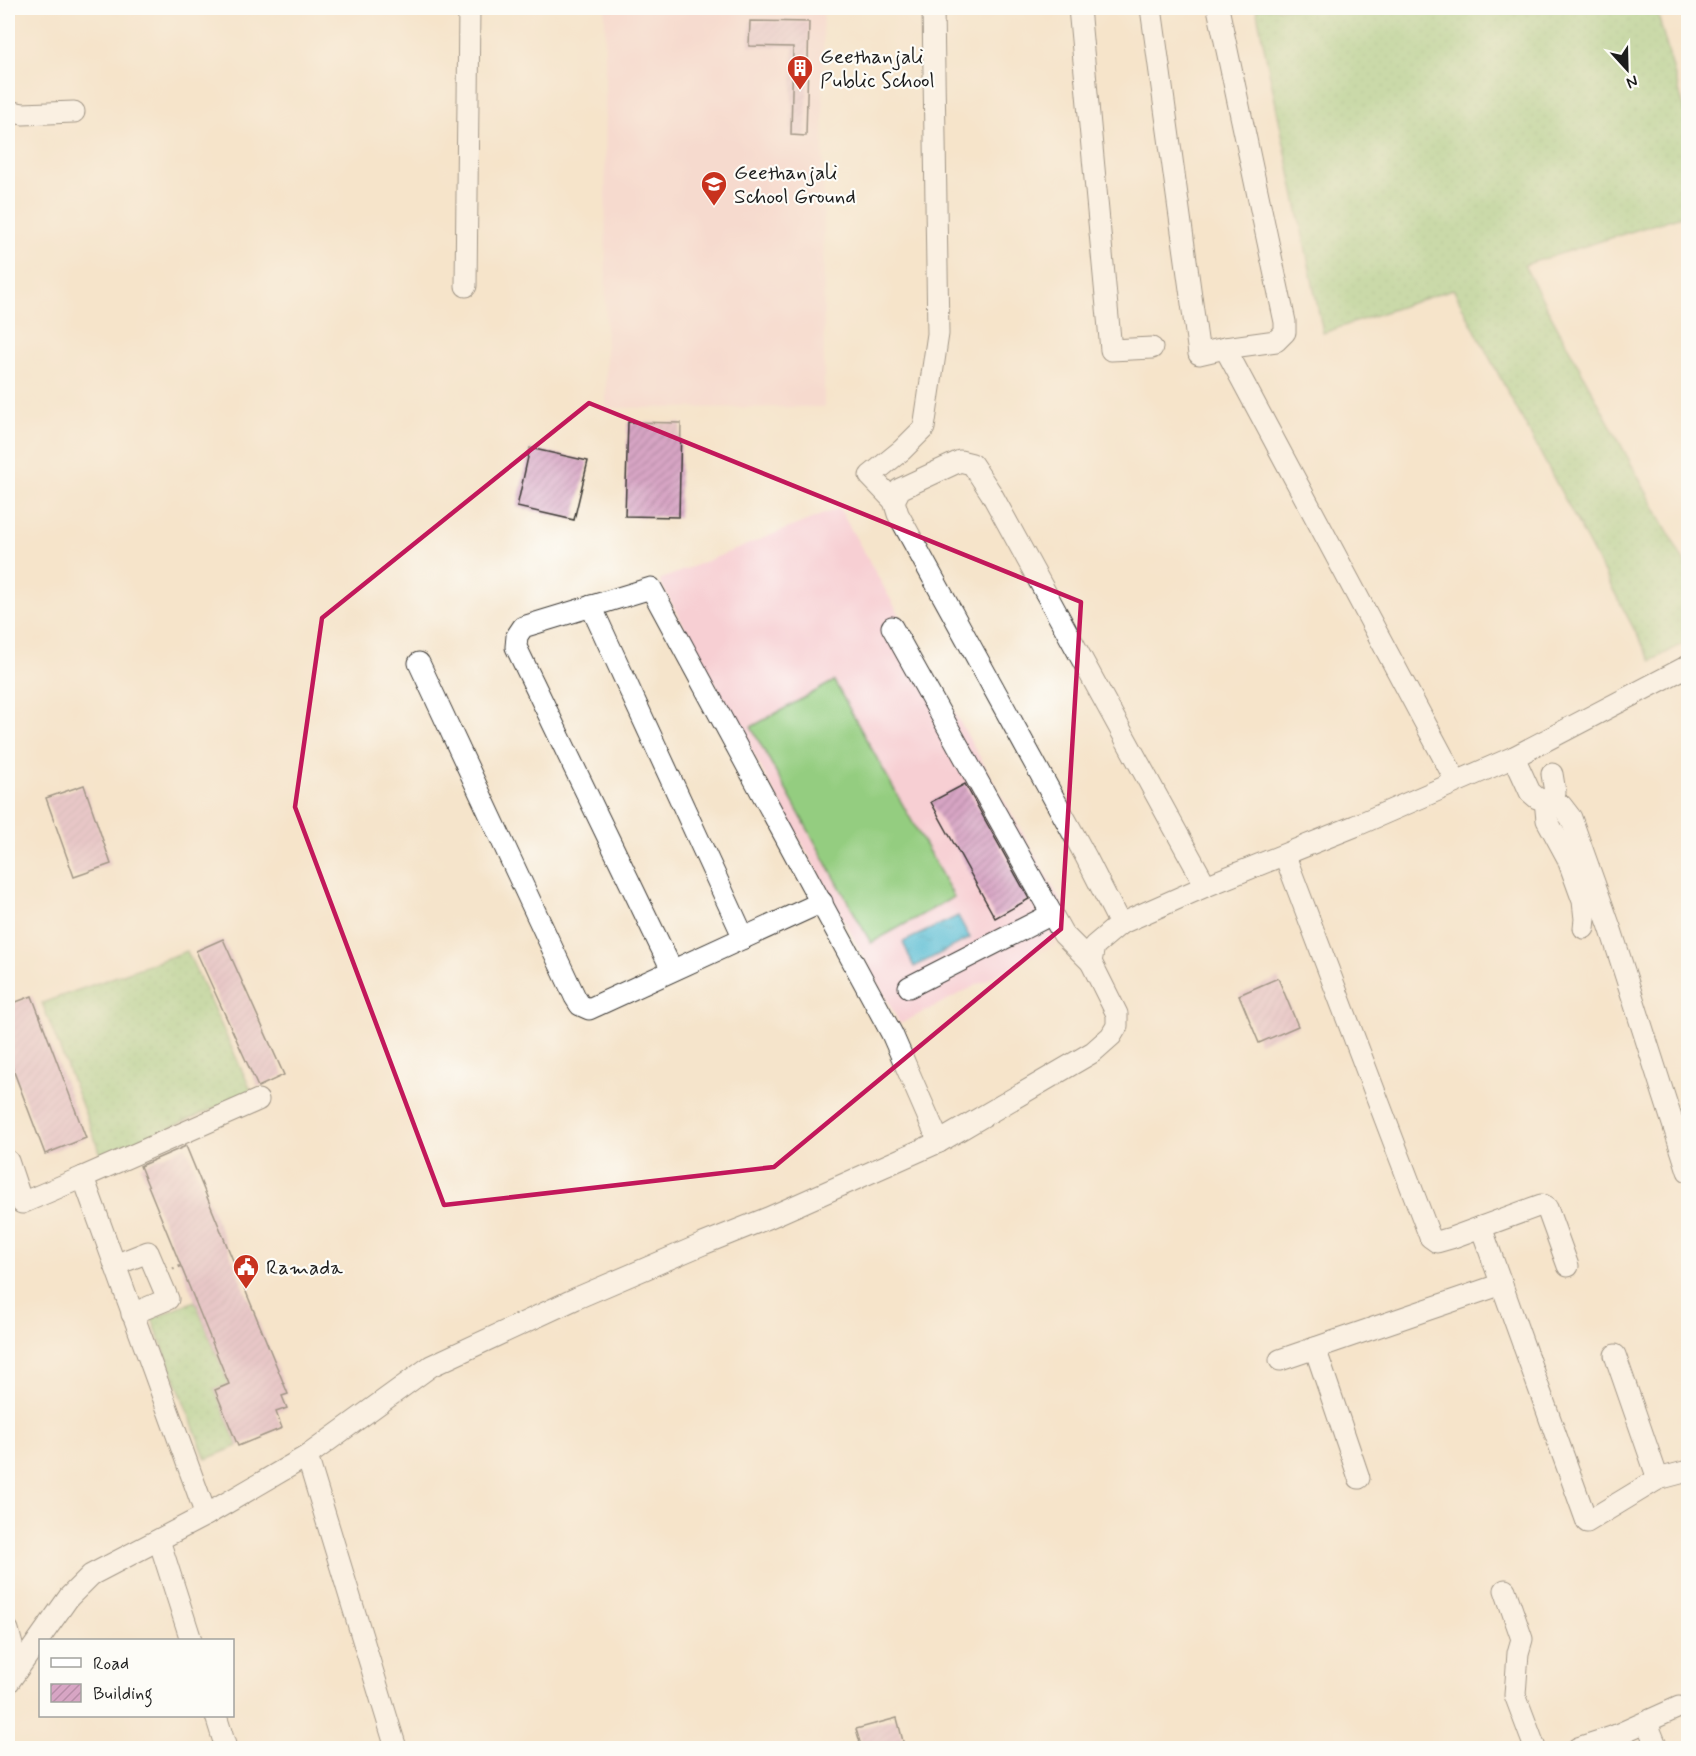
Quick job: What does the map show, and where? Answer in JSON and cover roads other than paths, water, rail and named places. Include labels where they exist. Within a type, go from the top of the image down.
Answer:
[{"type":"street","points":[[466,286],[469,8]]},
{"type":"street","points":[[933,8],[938,334],[924,428],[902,450],[870,476],[894,501],[898,514],[1086,857],[1120,924]]},
{"type":"street","points":[[1079,8],[1112,350],[1152,348]]},
{"type":"street","points":[[1151,8],[1199,354],[1276,341],[1285,332],[1285,322],[1218,8]]},
{"type":"street","points":[[8,111],[23,114],[74,112]]},
{"type":"street","points":[[1225,348],[1456,781]]},
{"type":"street","points":[[894,501],[900,489],[913,482],[960,461],[972,464],[997,504],[1206,886]]},
{"type":"street","points":[[672,970],[516,647],[517,636],[523,627],[651,588],[892,1034],[939,1142]]},
{"type":"street","points":[[591,606],[744,938]]},
{"type":"street","points":[[13,1675],[69,1597],[91,1575],[206,1515],[307,1456],[431,1366],[578,1298],[768,1218],[939,1142],[1094,1052],[1111,1036],[1117,1026],[1117,1014],[1091,962],[1063,934],[892,627]]},
{"type":"street","points":[[419,663],[580,1005],[588,1008],[822,902]]},
{"type":"street","points":[[1091,962],[1094,946],[1120,924],[1206,886],[1285,856],[1514,756],[1689,666]]},
{"type":"street","points":[[1514,756],[1530,792],[1537,798],[1561,805],[1571,818],[1611,930],[1689,1171]]},
{"type":"street","points":[[1552,774],[1555,792],[1548,801],[1547,819],[1567,857],[1583,901],[1584,928]]},
{"type":"street","points":[[1285,856],[1430,1237],[1437,1242],[1541,1205],[1546,1208],[1568,1266]]},
{"type":"street","points":[[909,987],[1052,914]]},
{"type":"street","points":[[10,1175],[22,1203],[258,1100]]},
{"type":"street","points":[[83,1177],[206,1515]]},
{"type":"street","points":[[1481,1227],[1587,1522],[1658,1479],[1689,1472]]},
{"type":"street","points":[[115,1265],[148,1252],[168,1299],[132,1314]]},
{"type":"street","points":[[1280,1360],[1502,1284]]},
{"type":"street","points":[[1315,1348],[1359,1478]]},
{"type":"street","points":[[1615,1355],[1658,1479]]},
{"type":"street","points":[[307,1456],[396,1749]]},
{"type":"street","points":[[159,1540],[190,1639]]},
{"type":"street","points":[[1505,1590],[1522,1639],[1518,1653],[1515,1695],[1535,1749]]},
{"type":"street","points":[[8,1630],[13,1675]]},
{"type":"street","points":[[1578,1749],[1647,1723],[1679,1707]]},
{"type":"street","points":[[216,1717],[226,1749]]},
{"type":"street","points":[[1647,1723],[1657,1749]]},
{"type":"water","points":[[958,916],[970,938],[914,967],[903,942]]},
{"type":"place","name":"Geethanjali Public School","points":[[800,91]]},
{"type":"place","name":"Geethanjali School Ground","points":[[714,207]]},
{"type":"place","name":"Ramada","points":[[246,1290]]}]
